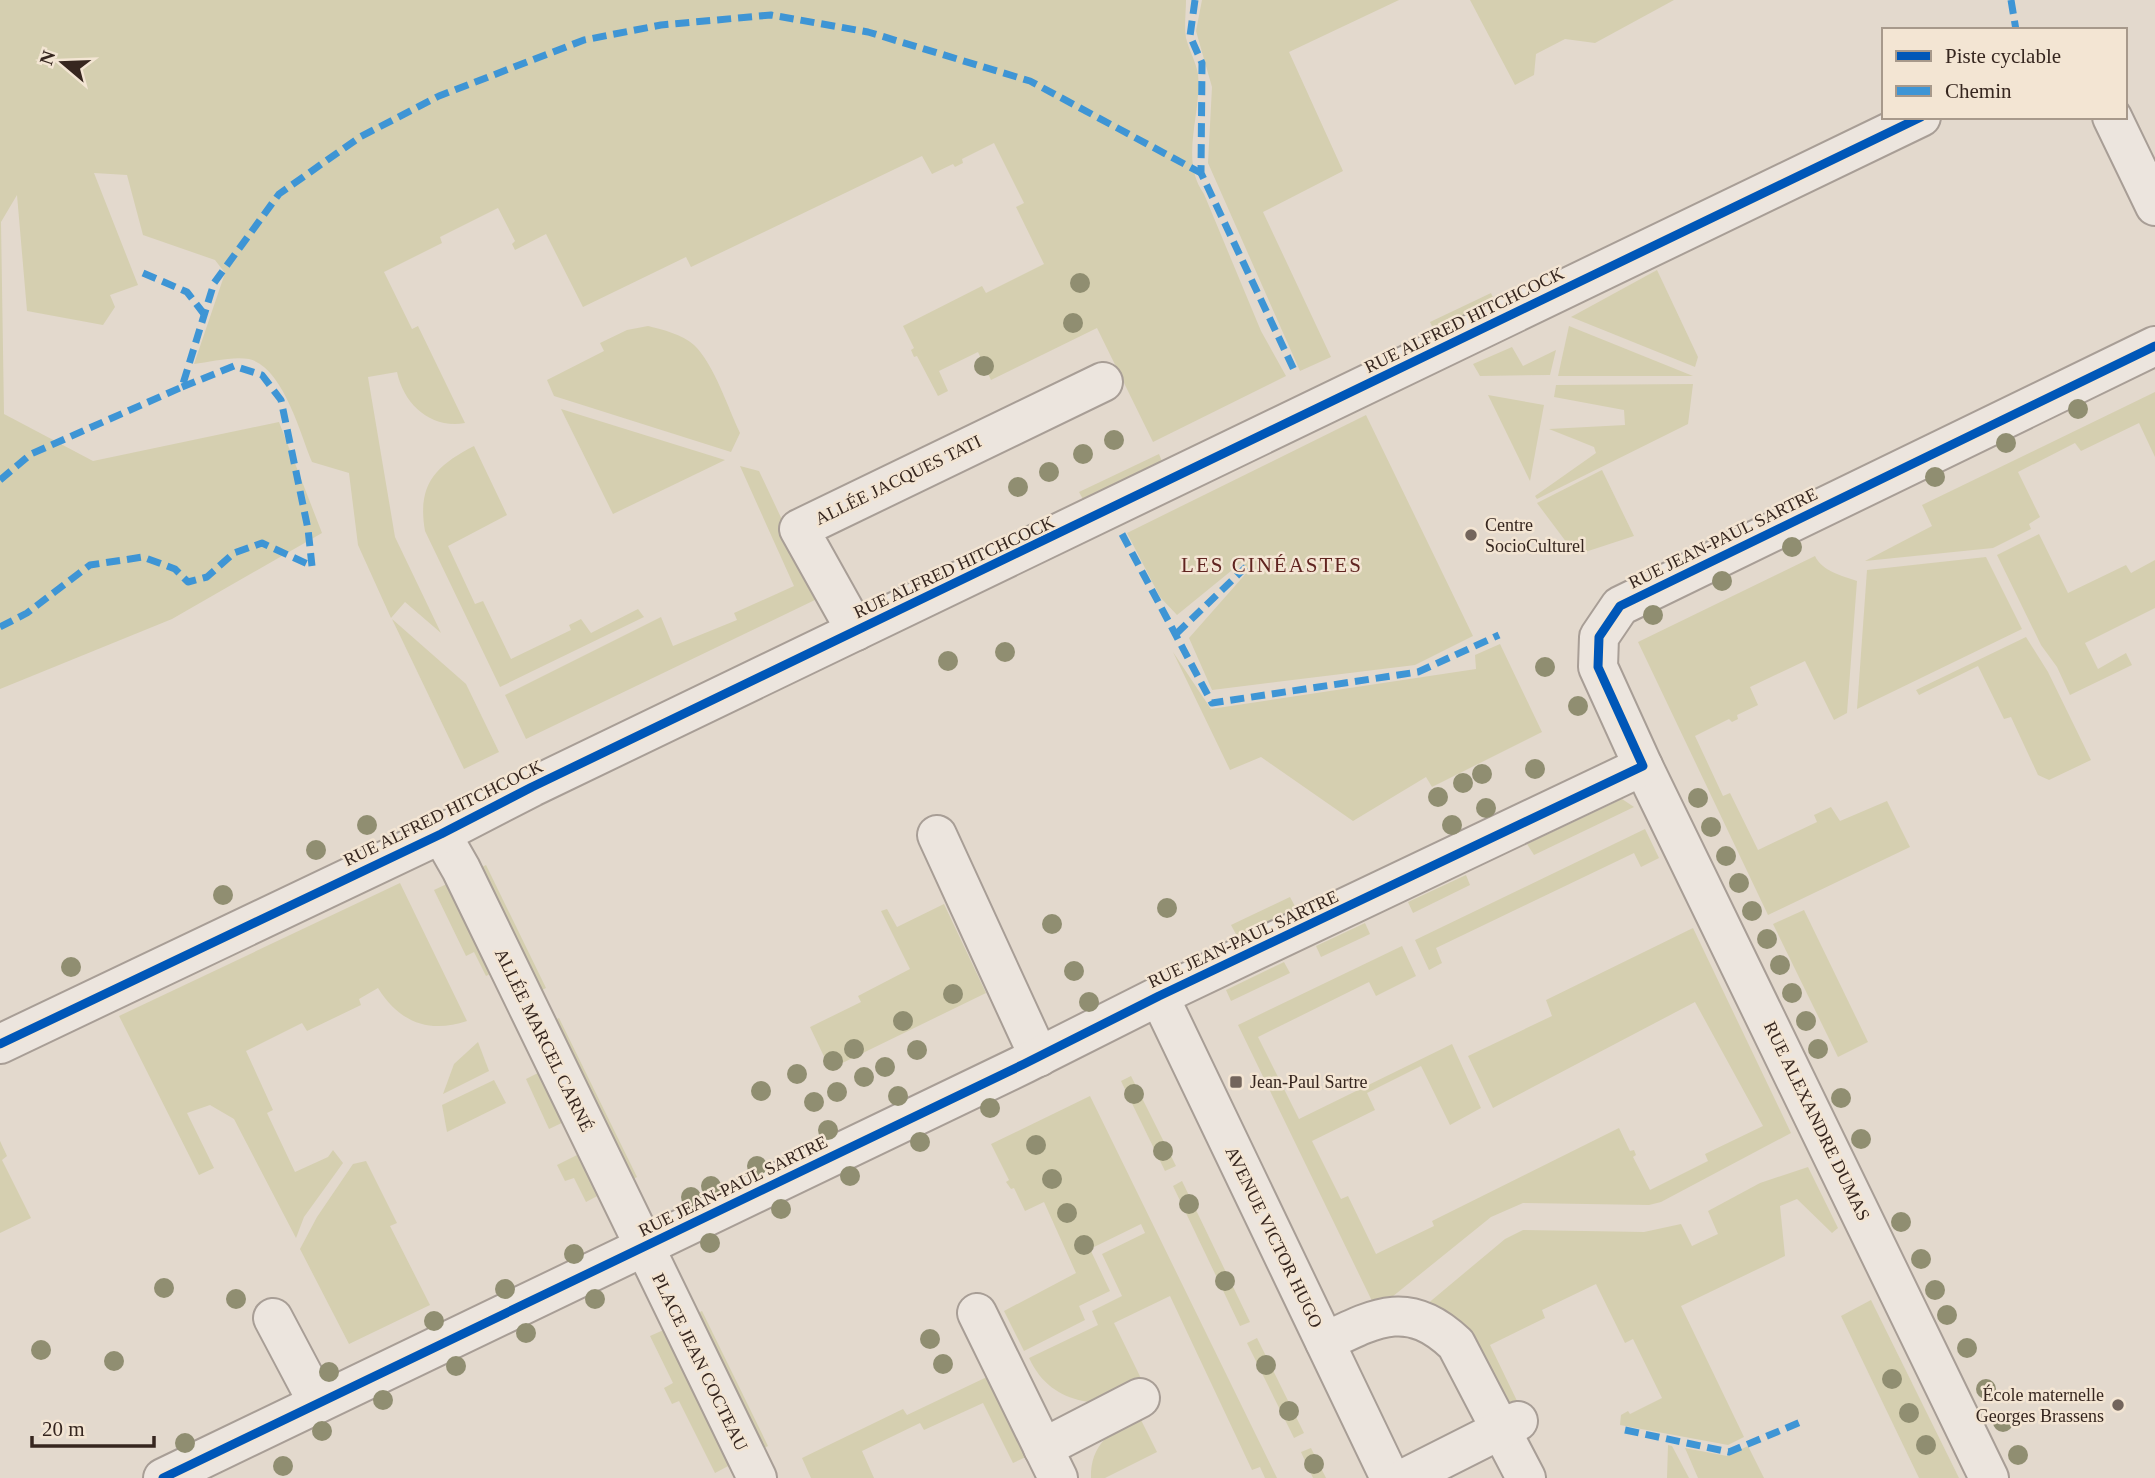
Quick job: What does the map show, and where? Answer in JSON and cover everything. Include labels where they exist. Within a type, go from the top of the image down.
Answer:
[{"type":"street","name":"RUE ALFRED HITCHCOCK","points":[[0,1044],[441,834],[1917,119]]},
{"type":"street","points":[[2113,119],[2155,206]]},
{"type":"street","name":"RUE JEAN-PAUL SARTRE","points":[[163,1478],[1039,1057],[1159,996],[1643,766],[1598,667],[1599,637],[1620,606],[2155,346]]},
{"type":"street","name":"ALLÉE JACQUES TATI","points":[[856,631],[799,529],[1103,382]]},
{"type":"street","name":"RUE ALEXANDRE DUMAS","points":[[1643,766],[1989,1478]]},
{"type":"street","name":"ALLÉE MARCEL CARNÉ","points":[[441,834],[461,869],[644,1247]]},
{"type":"street","points":[[937,835],[1039,1057]]},
{"type":"street","name":"AVENUE VICTOR HUGO","points":[[1159,996],[1391,1478]]},
{"type":"street","name":"PLACE JEAN COCTEAU","points":[[644,1247],[757,1478]]},
{"type":"street","points":[[977,1313],[1050,1463],[1140,1398]]},
{"type":"street","points":[[1325,1342],[1379,1317],[1415,1317],[1442,1330],[1456,1344],[1509,1425],[1526,1478]]},
{"type":"street","points":[[273,1318],[318,1403]]},
{"type":"street","points":[[1405,1478],[1509,1425]]},
{"type":"shaded area","points":[[0,0],[1186,0],[1186,38],[1198,74],[1193,166],[1261,331],[1286,376],[1153,442],[1097,328],[991,380],[978,352],[939,371],[948,391],[938,396],[917,356],[914,357],[911,350],[914,348],[903,326],[982,286],[986,293],[1044,264],[1016,207],[1024,203],[994,143],[962,159],[963,163],[955,167],[953,164],[932,174],[922,156],[691,267],[686,257],[583,307],[546,234],[515,250],[512,244],[515,241],[498,208],[440,237],[442,243],[384,272],[412,329],[418,326],[465,423],[441,422],[421,412],[406,395],[397,372],[368,377],[395,537],[441,633],[405,602],[391,618],[358,545],[349,473],[312,462],[289,403],[272,374],[261,365],[243,358],[194,364],[225,273],[215,260],[143,235],[127,175],[94,173],[138,285],[110,295],[115,307],[103,325],[27,311],[17,195],[1,222],[4,414],[93,461],[279,422],[322,533],[172,619],[0,689]]},
{"type":"shaded area","points":[[1202,0],[1399,0],[1289,52],[1343,171],[1263,212],[1331,357],[1300,371],[1208,163],[1212,87],[1196,31]]},
{"type":"shaded area","points":[[1470,0],[1674,0],[1595,43],[1565,39],[1536,54],[1534,75],[1515,85]]},
{"type":"shaded area","points":[[1657,270],[1698,357],[1695,367],[1571,317]]},
{"type":"shaded area","points":[[1491,293],[1496,304],[1435,333],[1430,322]]},
{"type":"shaded area","points":[[648,326],[689,341],[708,363],[740,433],[731,452],[554,396],[547,380],[604,351],[600,343],[627,330]]},
{"type":"shaded area","points":[[1569,326],[1693,376],[1558,376]]},
{"type":"shaded area","points":[[1512,347],[1523,366],[1556,350],[1550,375],[1480,376],[1473,364]]},
{"type":"shaded area","points":[[1693,384],[1688,424],[1537,499],[1535,496],[1596,453],[1594,447],[1549,429],[1625,425],[1624,410],[1554,397],[1556,385]]},
{"type":"shaded area","points":[[2155,392],[2155,457],[2139,423],[2081,451],[2075,443],[2018,472],[2040,517],[2029,524],[2031,529],[1993,548],[1865,561],[1932,526],[1922,505]]},
{"type":"shaded area","points":[[1488,395],[1544,405],[1530,481]]},
{"type":"shaded area","points":[[561,409],[725,460],[613,514]]},
{"type":"shaded area","points":[[1366,415],[1473,636],[1415,665],[1212,690],[1189,638],[1249,570],[1242,562],[1177,615],[1160,597],[1127,533]]},
{"type":"shaded area","points":[[474,446],[507,515],[448,546],[475,604],[483,601],[511,659],[571,630],[569,625],[581,619],[591,633],[638,609],[644,617],[500,687],[425,531],[423,515],[427,489],[432,479],[449,461]]},
{"type":"shaded area","points":[[1159,454],[1165,469],[1085,503],[1079,492]]},
{"type":"shaded area","points":[[740,466],[759,471],[819,598],[526,739],[505,695],[661,617],[673,646],[737,620],[734,613],[794,586]]},
{"type":"shaded area","points":[[1602,470],[1634,536],[1576,555],[1537,503]]},
{"type":"shaded area","points":[[2039,534],[2068,593],[2126,565],[2131,573],[2155,560],[2155,608],[2085,643],[2098,669],[2126,653],[2132,665],[2070,695],[2057,667],[2041,645],[1997,555]]},
{"type":"shaded area","points":[[1815,556],[1827,569],[1857,581],[1847,713],[1834,720],[1805,661],[1750,687],[1758,705],[1737,715],[1738,719],[1732,722],[1729,719],[1695,736],[1723,796],[1730,793],[1758,850],[1817,822],[1814,815],[1831,807],[1840,821],[1887,801],[1910,847],[1768,915],[1638,642]]},
{"type":"shaded area","points":[[1986,557],[2022,629],[1857,709],[1867,570]]},
{"type":"shaded area","points":[[392,619],[466,684],[499,752],[464,769]]},
{"type":"shaded area","points":[[2026,637],[2048,672],[2091,760],[2049,780],[2038,775],[2011,717],[2004,719],[1978,666],[1919,695],[1916,690]]},
{"type":"shaded area","points":[[1500,644],[1542,732],[1432,787],[1426,777],[1353,821],[1261,757],[1230,770],[1173,652],[1211,709],[1476,669],[1475,655]]},
{"type":"shaded area","points":[[1622,799],[1634,807],[1534,855],[1527,844]]},
{"type":"shaded area","points":[[1645,829],[1659,858],[1641,867],[1634,853],[1436,948],[1442,963],[1429,970],[1415,940]]},
{"type":"shaded area","points":[[486,865],[546,988],[536,993],[476,870]]},
{"type":"shaded area","points":[[1466,875],[1470,885],[1413,913],[1408,902]]},
{"type":"shaded area","points":[[451,882],[496,971],[486,976],[474,952],[466,956],[434,890]]},
{"type":"shaded area","points":[[400,883],[467,1021],[440,1026],[416,1022],[395,1009],[378,988],[359,999],[361,1005],[307,1031],[302,1023],[246,1051],[273,1110],[267,1113],[295,1172],[328,1157],[333,1150],[343,1163],[304,1217],[296,1238],[234,1119],[210,1105],[187,1113],[214,1168],[199,1175],[119,1016]]},
{"type":"shaded area","points":[[1290,897],[1296,908],[1237,936],[1231,925]]},
{"type":"shaded area","points":[[944,904],[986,993],[830,1069],[810,1027],[861,1002],[858,996],[910,969],[881,911],[887,909],[897,927]]},
{"type":"shaded area","points":[[1804,910],[1868,1042],[1838,1057],[1773,924]]},
{"type":"shaded area","points":[[1365,923],[1370,934],[1321,957],[1316,946]]},
{"type":"shaded area","points":[[1693,928],[1791,1133],[1661,1202],[1649,1205],[1523,1203],[1491,1217],[1387,1301],[1373,1303],[1238,1025],[1402,946],[1416,976],[1376,996],[1369,982],[1258,1037],[1299,1119],[1452,1044],[1481,1108],[1450,1125],[1421,1066],[1367,1093],[1375,1110],[1312,1141],[1341,1199],[1348,1196],[1376,1254],[1434,1226],[1432,1221],[1619,1128],[1630,1151],[1634,1150],[1636,1155],[1633,1157],[1650,1190],[1708,1161],[1705,1154],[1763,1126],[1695,1002],[1493,1108],[1468,1056],[1552,1016],[1546,1000]]},
{"type":"shaded area","points":[[1284,962],[1290,973],[1231,1001],[1226,990]]},
{"type":"shaded area","points":[[559,1018],[637,1177],[627,1182],[549,1023]]},
{"type":"shaded area","points":[[478,1042],[489,1071],[443,1094],[454,1064]]},
{"type":"shaded area","points":[[544,1070],[568,1120],[549,1129],[526,1079]]},
{"type":"shaded area","points":[[1131,1076],[1176,1166],[1165,1171],[1121,1081]]},
{"type":"shaded area","points":[[494,1080],[506,1103],[447,1132],[442,1105]]},
{"type":"shaded area","points":[[1090,1096],[1277,1478],[1265,1478],[1260,1467],[1252,1470],[1170,1296],[1114,1323],[1154,1405],[1099,1403],[1066,1396],[1039,1375],[1029,1358],[1098,1325],[1092,1311],[1122,1296],[1102,1254],[1145,1233],[1141,1224],[1090,1249],[1110,1291],[1079,1306],[1085,1320],[1024,1351],[1004,1311],[1076,1273],[1044,1202],[1025,1211],[1014,1188],[1011,1189],[1006,1182],[1009,1180],[991,1144]]},
{"type":"shaded area","points":[[0,1141],[7,1156],[2,1160],[31,1218],[0,1233]]},
{"type":"shaded area","points":[[583,1152],[603,1193],[586,1202],[574,1178],[565,1181],[557,1165]]},
{"type":"shaded area","points":[[366,1161],[397,1223],[390,1226],[430,1305],[349,1344],[300,1249],[317,1217],[353,1164]]},
{"type":"shaded area","points":[[1808,1167],[1838,1228],[1832,1233],[1797,1199],[1780,1206],[1785,1256],[1681,1306],[1744,1437],[1728,1445],[1620,1425],[1621,1415],[1628,1411],[1630,1414],[1662,1398],[1633,1339],[1625,1343],[1596,1284],[1542,1310],[1545,1318],[1490,1345],[1519,1405],[1505,1412],[1426,1305],[1505,1239],[1523,1230],[1644,1232],[1681,1224],[1692,1246],[1718,1234],[1708,1211],[1760,1183]]},
{"type":"shaded area","points":[[1182,1181],[1250,1322],[1240,1326],[1173,1186]]},
{"type":"shaded area","points":[[1871,1300],[1959,1478],[1919,1478],[1841,1316]]},
{"type":"shaded area","points":[[702,1311],[768,1446],[758,1451],[692,1316]]},
{"type":"shaded area","points":[[668,1328],[734,1463],[715,1473],[679,1401],[672,1404],[664,1388],[673,1383],[650,1336]]},
{"type":"shaded area","points":[[1257,1338],[1304,1433],[1294,1438],[1247,1343]]},
{"type":"shaded area","points":[[989,1376],[1028,1456],[1013,1463],[983,1403],[924,1430],[920,1423],[862,1451],[874,1478],[811,1478],[802,1458],[903,1409],[907,1415]]},
{"type":"shaded area","points":[[1138,1414],[1157,1452],[1105,1478],[1091,1478],[1094,1456],[1104,1440]]},
{"type":"shaded area","points":[[1668,1445],[1672,1446],[1689,1478],[1667,1478]]},
{"type":"shaded area","points":[[1748,1446],[1764,1478],[1698,1478],[1685,1448],[1727,1456]]},
{"type":"shaded area","points":[[1311,1448],[1326,1478],[1313,1478],[1301,1452]]},
{"type":"marked path","points":[[1195,0],[1190,36],[1202,63],[1201,173],[1296,374]]},
{"type":"marked path","points":[[2011,0],[2016,28]]},
{"type":"marked path","points":[[0,480],[31,454],[182,387],[214,283],[279,194],[360,137],[439,96],[584,40],[661,25],[771,15],[868,32],[1030,81],[1201,173]]},
{"type":"marked path","points":[[143,273],[187,292],[204,314]]},
{"type":"marked path","points":[[182,387],[234,366],[262,375],[281,400],[308,529],[312,566]]},
{"type":"marked path","points":[[1122,534],[1212,703],[1418,672],[1499,635]]},
{"type":"marked path","points":[[0,627],[27,613],[90,565],[143,557],[175,569],[188,582],[207,577],[234,553],[262,543],[312,566]]},
{"type":"marked path","points":[[1176,634],[1246,567]]},
{"type":"marked path","points":[[1625,1430],[1729,1452],[1803,1421]]},
{"type":"cycle path","points":[[0,1044],[441,834],[532,787],[1917,119]]},
{"type":"cycle path","points":[[163,1478],[1024,1064],[1159,996],[1643,766],[1598,667],[1599,637],[1620,606],[2155,346]]},
{"type":"place","name":"Centre SocioCulturel","points":[[1471,535]]},
{"type":"place","name":"Jean-Paul Sartre","points":[[1236,1082]]},
{"type":"place","name":"École maternelle Georges Brassens","points":[[2118,1405]]},
{"type":"district","name":"LES CINÉASTES","points":[[1272,565]]}]
